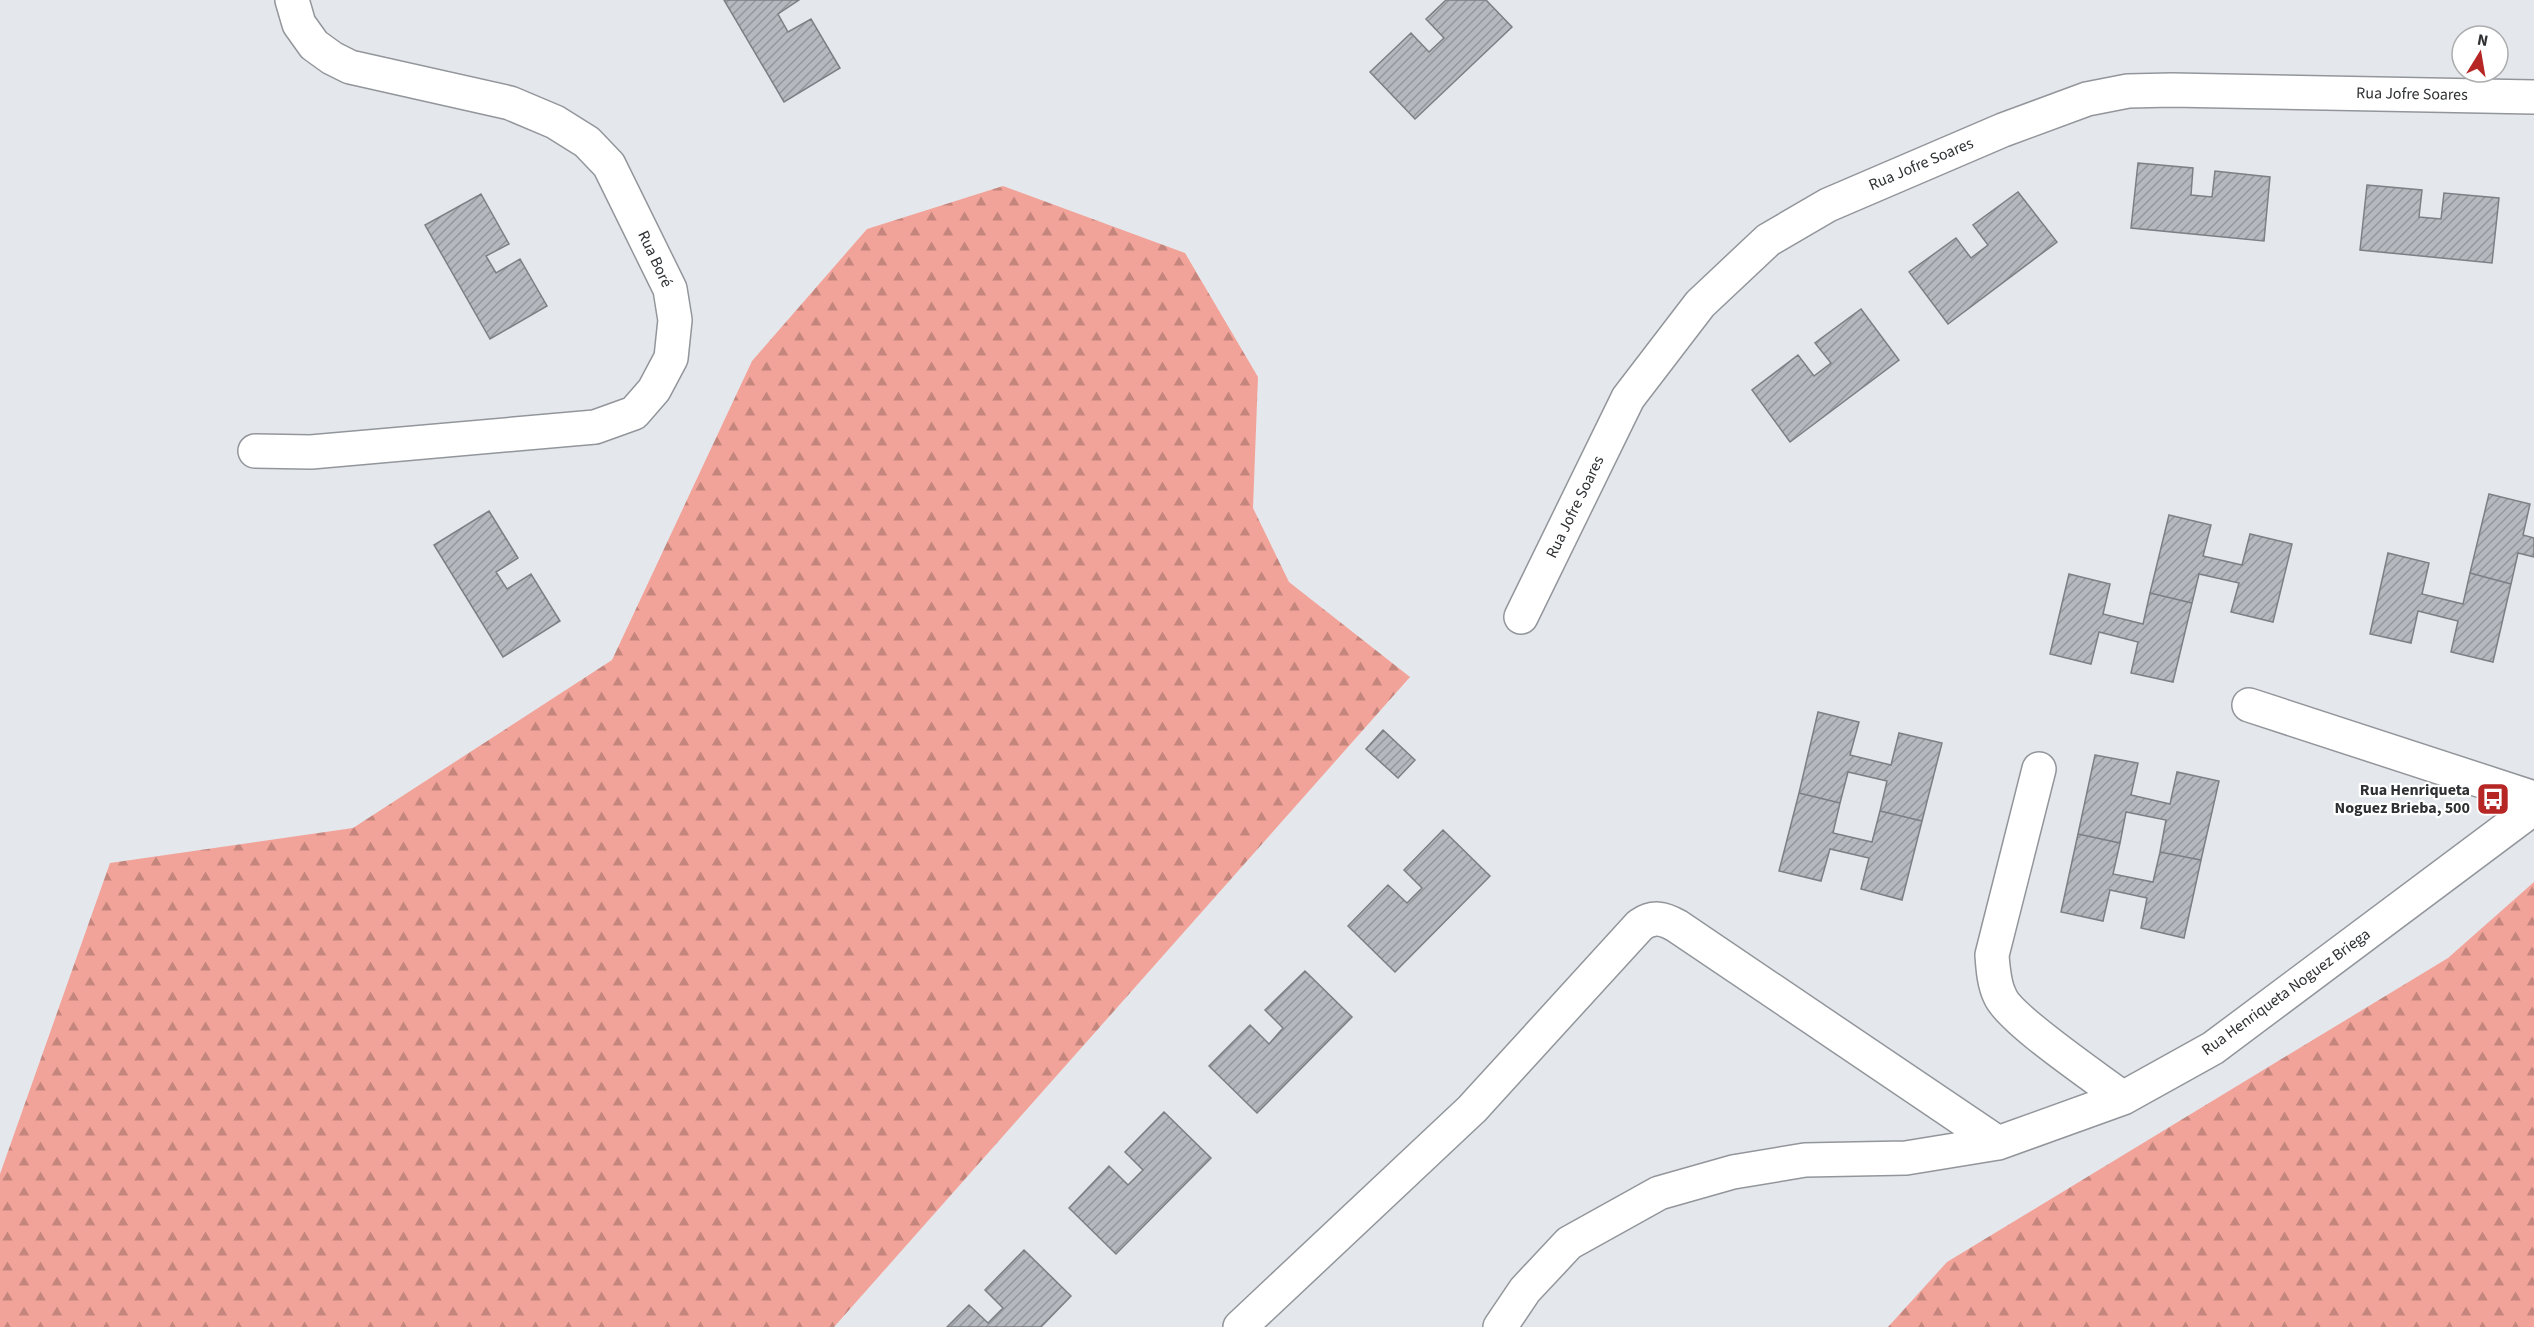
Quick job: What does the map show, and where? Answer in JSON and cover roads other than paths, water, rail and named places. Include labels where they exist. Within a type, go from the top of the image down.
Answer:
[{"type":"street","name":"Rua Boré","points":[[255,451],[311,452],[595,427],[633,414],[654,390],[671,358],[675,320],[670,289],[609,165],[586,142],[555,122],[510,103],[350,67],[315,45],[299,24],[292,0]]},
{"type":"street","name":"Rua Jofre Soares","points":[[1521,616],[1628,398],[1700,304],[1768,240],[1827,205],[2002,130],[2086,99],[2128,91],[2184,90],[2534,97]]},
{"type":"street","points":[[2249,705],[2534,798]]},
{"type":"street","points":[[2039,769],[1992,955],[1994,978],[2000,998],[2015,1016],[2123,1098]]},
{"type":"street","name":"Rua Henriqueta Noguez Briega","points":[[1500,1327],[1525,1290],[1569,1242],[1659,1193],[1733,1172],[1805,1160],[1906,1158],[1998,1143],[2123,1098],[2213,1048],[2534,808]]},
{"type":"street","points":[[1240,1327],[1472,1109],[1640,925],[1650,918],[1660,918],[1677,926],[1998,1143]]},
{"type":"place","name":"Rua Henriqueta Noguez Brieba, 500","points":[[2493,799]]}]
